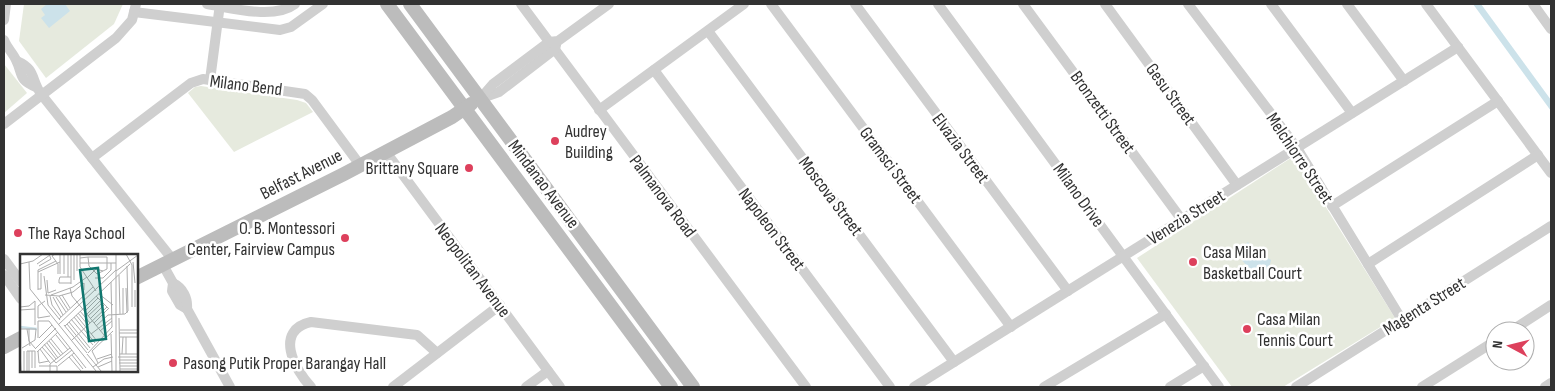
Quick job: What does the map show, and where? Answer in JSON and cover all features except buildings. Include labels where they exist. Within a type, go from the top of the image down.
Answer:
[{"type":"main road","name":"Mindanao Avenue","points":[[387,4],[671,387]]},
{"type":"main road","name":"Mindanao Avenue","points":[[410,4],[693,387]]},
{"type":"main road","name":"Belfast Avenue","points":[[138,277],[386,152],[464,109],[480,98]]},
{"type":"main road","points":[[4,347],[20,339]]},
{"type":"street","points":[[4,20],[6,4]]},
{"type":"street","points":[[207,4],[279,12],[295,4]]},
{"type":"street","points":[[4,124],[39,90],[116,38],[128,26],[135,8],[218,22],[285,30],[323,4]]},
{"type":"street","name":"Palmanova Road","points":[[521,4],[554,44],[599,110],[806,387]]},
{"type":"street","points":[[480,98],[499,92],[554,44],[609,4]]},
{"type":"street","points":[[599,110],[744,4]]},
{"type":"street","name":"Gramsci Street","points":[[771,4],[1011,327]]},
{"type":"street","name":"Elvazia Street","points":[[855,4],[1068,291]]},
{"type":"street","name":"Milano Drive","points":[[938,4],[1219,387]]},
{"type":"street","name":"Bronzetti Street","points":[[1023,4],[1182,220]]},
{"type":"street","name":"Gesu Street","points":[[1104,4],[1237,185]]},
{"type":"street","name":"Melchiorre Street","points":[[1188,4],[1297,148],[1402,320]]},
{"type":"street","points":[[1272,4],[1352,113]]},
{"type":"street","points":[[1347,4],[1404,80]]},
{"type":"street","points":[[1426,4],[1551,173]]},
{"type":"street","points":[[1533,4],[1551,29]]},
{"type":"street","points":[[210,80],[220,5]]},
{"type":"street","name":"Moscova Street","points":[[708,31],[954,362]]},
{"type":"street","points":[[4,40],[17,61],[26,65],[31,71],[39,90],[92,158],[168,262],[173,283],[180,286],[188,301],[187,309],[230,387]]},
{"type":"street","name":"Venezia Street","points":[[914,387],[1458,47]]},
{"type":"street","name":"Napoleon Street","points":[[654,70],[890,387]]},
{"type":"street","name":"Milano Bend","points":[[92,158],[197,80],[210,80],[305,94],[312,100],[360,165]]},
{"type":"street","points":[[1332,206],[1498,101]]},
{"type":"street","name":"Neopolitan Avenue","points":[[386,152],[560,387]]},
{"type":"street","points":[[1368,264],[1538,155]]},
{"type":"street","name":"Magenta Street","points":[[1296,387],[1551,226]]},
{"type":"street","points":[[4,259],[20,281]]},
{"type":"street","points":[[4,276],[20,298]]},
{"type":"street","points":[[393,387],[500,305]]},
{"type":"street","points":[[1526,321],[1551,305]]},
{"type":"street","points":[[1044,387],[1166,314]]},
{"type":"street","points":[[311,387],[296,367],[289,349],[292,334],[302,324],[311,322],[417,335],[437,353]]},
{"type":"street","points":[[1422,387],[1485,347]]},
{"type":"street","points":[[1170,387],[1204,366]]},
{"type":"street","points":[[526,387],[548,371]]},
{"type":"street","points":[[1545,387],[1551,383]]},
{"type":"shaded area","points":[[24,4],[123,4],[114,24],[46,78],[19,41]]},
{"type":"shaded area","points":[[4,64],[27,93],[4,113]]},
{"type":"shaded area","points":[[201,86],[297,100],[306,103],[313,112],[234,152],[188,93],[195,87]]},
{"type":"shaded area","points":[[1294,156],[1395,318],[1283,387],[1232,387],[1137,258]]},
{"type":"water","points":[[47,4],[65,4],[70,11],[49,28],[41,18],[45,15],[41,9]]},
{"type":"water","points":[[1473,4],[1481,4],[1551,100],[1551,111]]},
{"type":"water","points":[[1248,242],[1260,258],[1266,257],[1271,260],[1269,269],[1263,270],[1259,267],[1252,273],[1236,252]]},
{"type":"place","name":"Audrey Building","points":[[555,141]]},
{"type":"place","name":"Brittany Square","points":[[469,168]]},
{"type":"place","name":"The Raya School","points":[[18,233]]},
{"type":"place","name":"O. B. Montessori Center, Fairview Campus","points":[[345,238]]},
{"type":"place","name":"Casa Milan Basketball Court","points":[[1193,262]]},
{"type":"place","name":"Casa Milan Tennis Court","points":[[1247,329]]},
{"type":"place","name":"Pasong Putik Proper Barangay Hall","points":[[173,363]]}]
